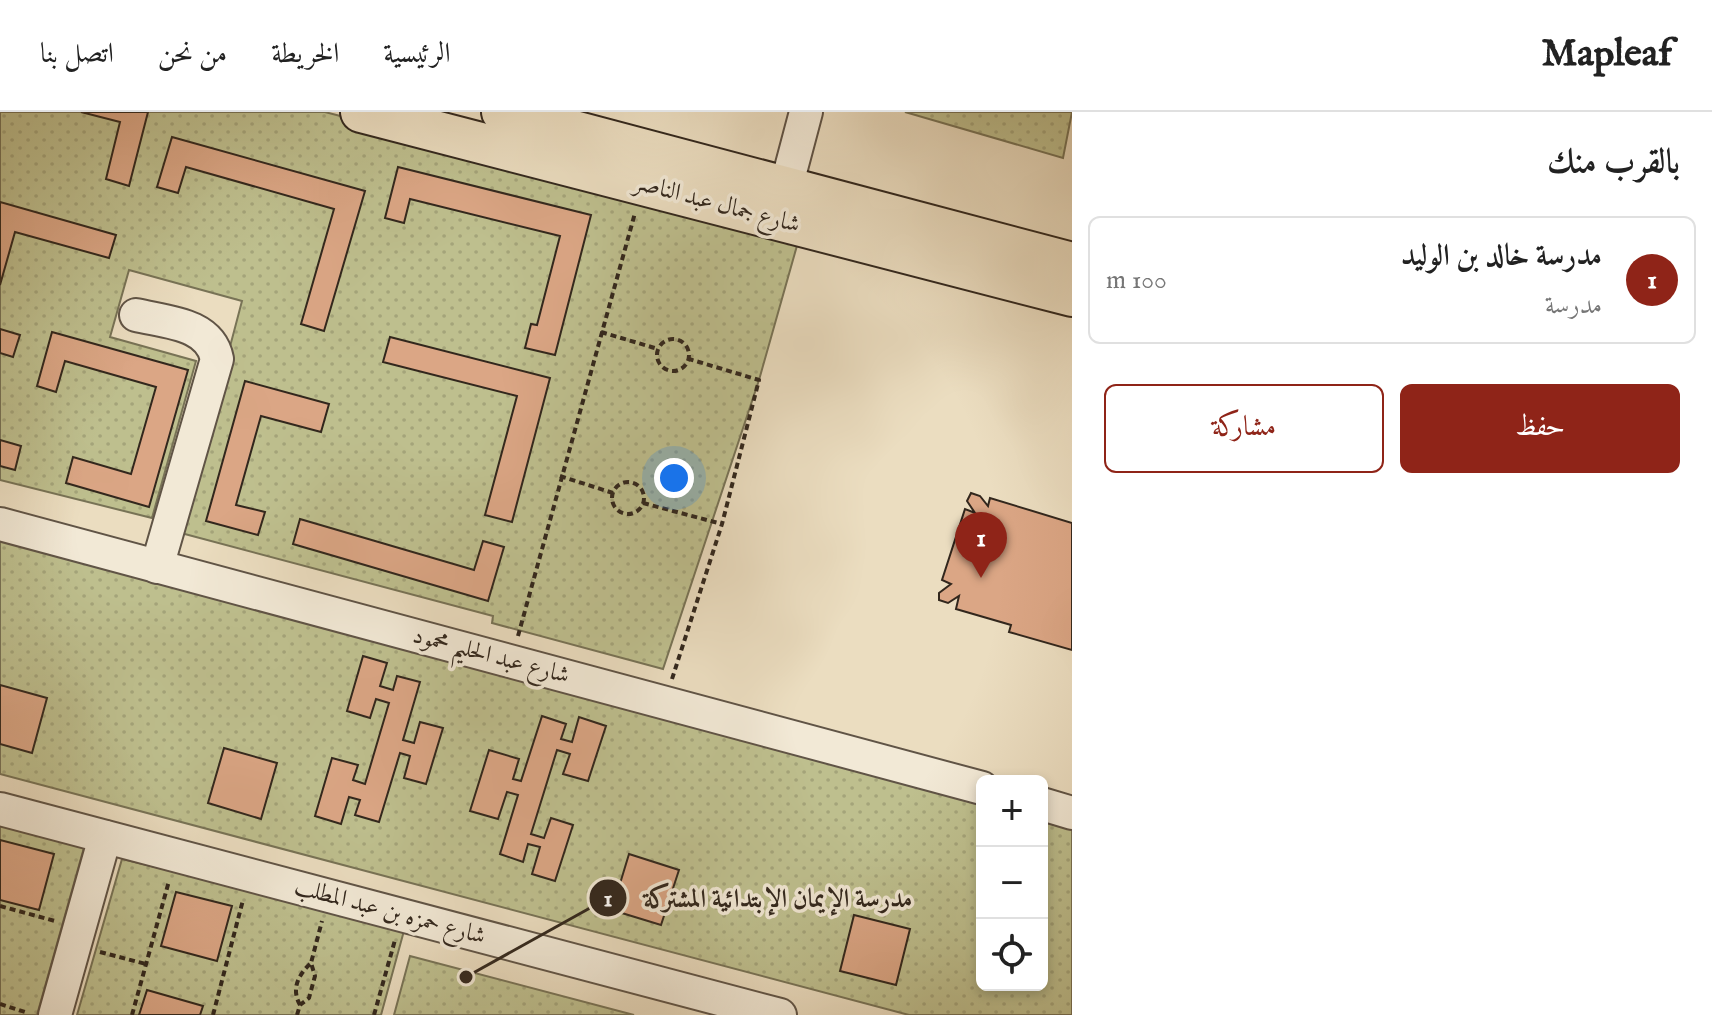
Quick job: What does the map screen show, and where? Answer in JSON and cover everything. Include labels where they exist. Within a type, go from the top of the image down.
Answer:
[{"type":"main road","name":"شارع جمال عبد الناصر","points":[[361,112],[643,185],[782,204],[1072,263]]},
{"type":"main road","name":"شارع جمال عبد الناصر","points":[[502,112],[1072,296]]},
{"type":"street","points":[[782,204],[806,112]]},
{"type":"street","points":[[136,315],[195,330],[208,338],[217,359],[157,567]]},
{"type":"street","name":"شارع عبد الحليم محمود","points":[[0,524],[976,786]]},
{"type":"street","points":[[1048,806],[1072,813]]},
{"type":"street","name":"شارع حمزه بن عبد المطلب","points":[[0,809],[780,1015]]},
{"type":"street","points":[[55,1015],[105,837]]},
{"type":"path","points":[[512,662],[560,476],[643,185]]},
{"type":"path","points":[[601,332],[658,349]]},
{"type":"path","points":[[668,339],[678,339],[688,349],[689,359],[684,367],[670,371],[659,363],[658,349],[668,339]]},
{"type":"path","points":[[664,703],[722,524],[759,380],[689,359]]},
{"type":"path","points":[[560,476],[613,493]]},
{"type":"path","points":[[622,483],[635,483],[642,489],[643,503],[638,511],[623,513],[615,507],[613,493],[622,483]]},
{"type":"path","points":[[643,503],[722,524]]},
{"type":"path","points":[[132,1015],[176,855]]},
{"type":"path","points":[[213,1015],[250,875]]},
{"type":"path","points":[[297,1015],[300,1005],[309,998],[315,976],[311,963],[329,896]]},
{"type":"path","points":[[0,906],[146,964]]},
{"type":"path","points":[[374,1015],[402,915]]},
{"type":"path","points":[[300,1005],[295,996],[299,974],[311,963]]},
{"type":"path","points":[[0,1004],[35,1015]]},
{"type":"green space","points":[[0,112],[325,112],[800,235],[759,380],[663,669],[492,623],[493,616],[181,533],[242,301],[129,270],[110,337],[196,361],[152,518],[0,480]]},
{"type":"green space","points":[[905,112],[1072,112],[1063,158]]},
{"type":"green space","points":[[0,532],[976,798],[976,991],[1048,991],[1048,818],[1072,824],[1072,1015],[909,1015],[0,774]]},
{"type":"green space","points":[[0,822],[85,844],[37,1015],[0,1015]]},
{"type":"green space","points":[[122,859],[405,927],[381,1015],[77,1015]]},
{"type":"green space","points":[[410,956],[634,1015],[394,1015]]},
{"type":"building","points":[[81,112],[148,112],[129,186],[106,179],[120,122]]},
{"type":"building","points":[[172,137],[365,191],[324,331],[301,324],[334,209],[186,167],[178,193],[157,187]]},
{"type":"building","points":[[398,167],[591,215],[555,355],[525,348],[531,324],[537,325],[560,236],[410,199],[404,223],[385,218]]},
{"type":"building","points":[[0,202],[116,235],[109,258],[15,232],[0,285]]},
{"type":"building","points":[[0,329],[20,335],[13,357],[0,353]]},
{"type":"building","points":[[52,332],[188,370],[149,507],[66,483],[73,457],[131,474],[156,387],[65,361],[56,392],[37,386]]},
{"type":"building","points":[[390,337],[550,378],[512,522],[485,515],[517,396],[383,362]]},
{"type":"building","points":[[245,381],[329,404],[321,432],[261,416],[236,505],[265,512],[258,535],[206,521]]},
{"type":"building","points":[[0,440],[21,446],[15,470],[0,466]]},
{"type":"building","points":[[971,493],[980,496],[988,506],[990,498],[1072,523],[1072,650],[1009,632],[1011,625],[956,609],[959,596],[948,603],[939,600],[939,593],[951,584],[942,580],[965,509],[975,513],[967,501]]},
{"type":"building","points":[[300,519],[474,570],[483,541],[504,547],[488,601],[293,544]]},
{"type":"building","points":[[363,656],[387,663],[380,686],[393,690],[397,676],[420,682],[403,740],[414,743],[420,722],[443,728],[426,784],[404,778],[410,756],[400,753],[379,822],[355,815],[360,800],[349,797],[341,824],[315,816],[332,758],[358,765],[353,780],[365,784],[389,703],[376,699],[370,718],[347,711]]},
{"type":"building","points":[[0,685],[47,698],[32,753],[0,744]]},
{"type":"building","points":[[542,716],[566,724],[561,739],[572,742],[579,717],[606,726],[588,781],[563,774],[570,754],[557,750],[531,834],[544,838],[551,818],[573,825],[555,881],[532,874],[540,847],[528,844],[523,862],[500,854],[518,795],[507,792],[498,819],[470,811],[489,750],[519,759],[513,779],[521,781]]},
{"type":"building","points":[[224,748],[277,763],[261,819],[208,803]]},
{"type":"building","points":[[0,840],[54,854],[39,910],[0,900]]},
{"type":"building","points":[[629,854],[679,870],[661,925],[612,910]]},
{"type":"building","points":[[176,892],[232,906],[217,961],[161,946]]},
{"type":"building","points":[[854,915],[910,929],[896,985],[840,971]]},
{"type":"building","points":[[147,990],[203,1006],[200,1015],[139,1015]]},
{"type":"place","name":"مدرسة خالد بن الوليد","points":[[981,578]]},
{"type":"place","name":"مدرسة الإيمان الإبتدائية المشتركة","points":[[466,977]]}]
